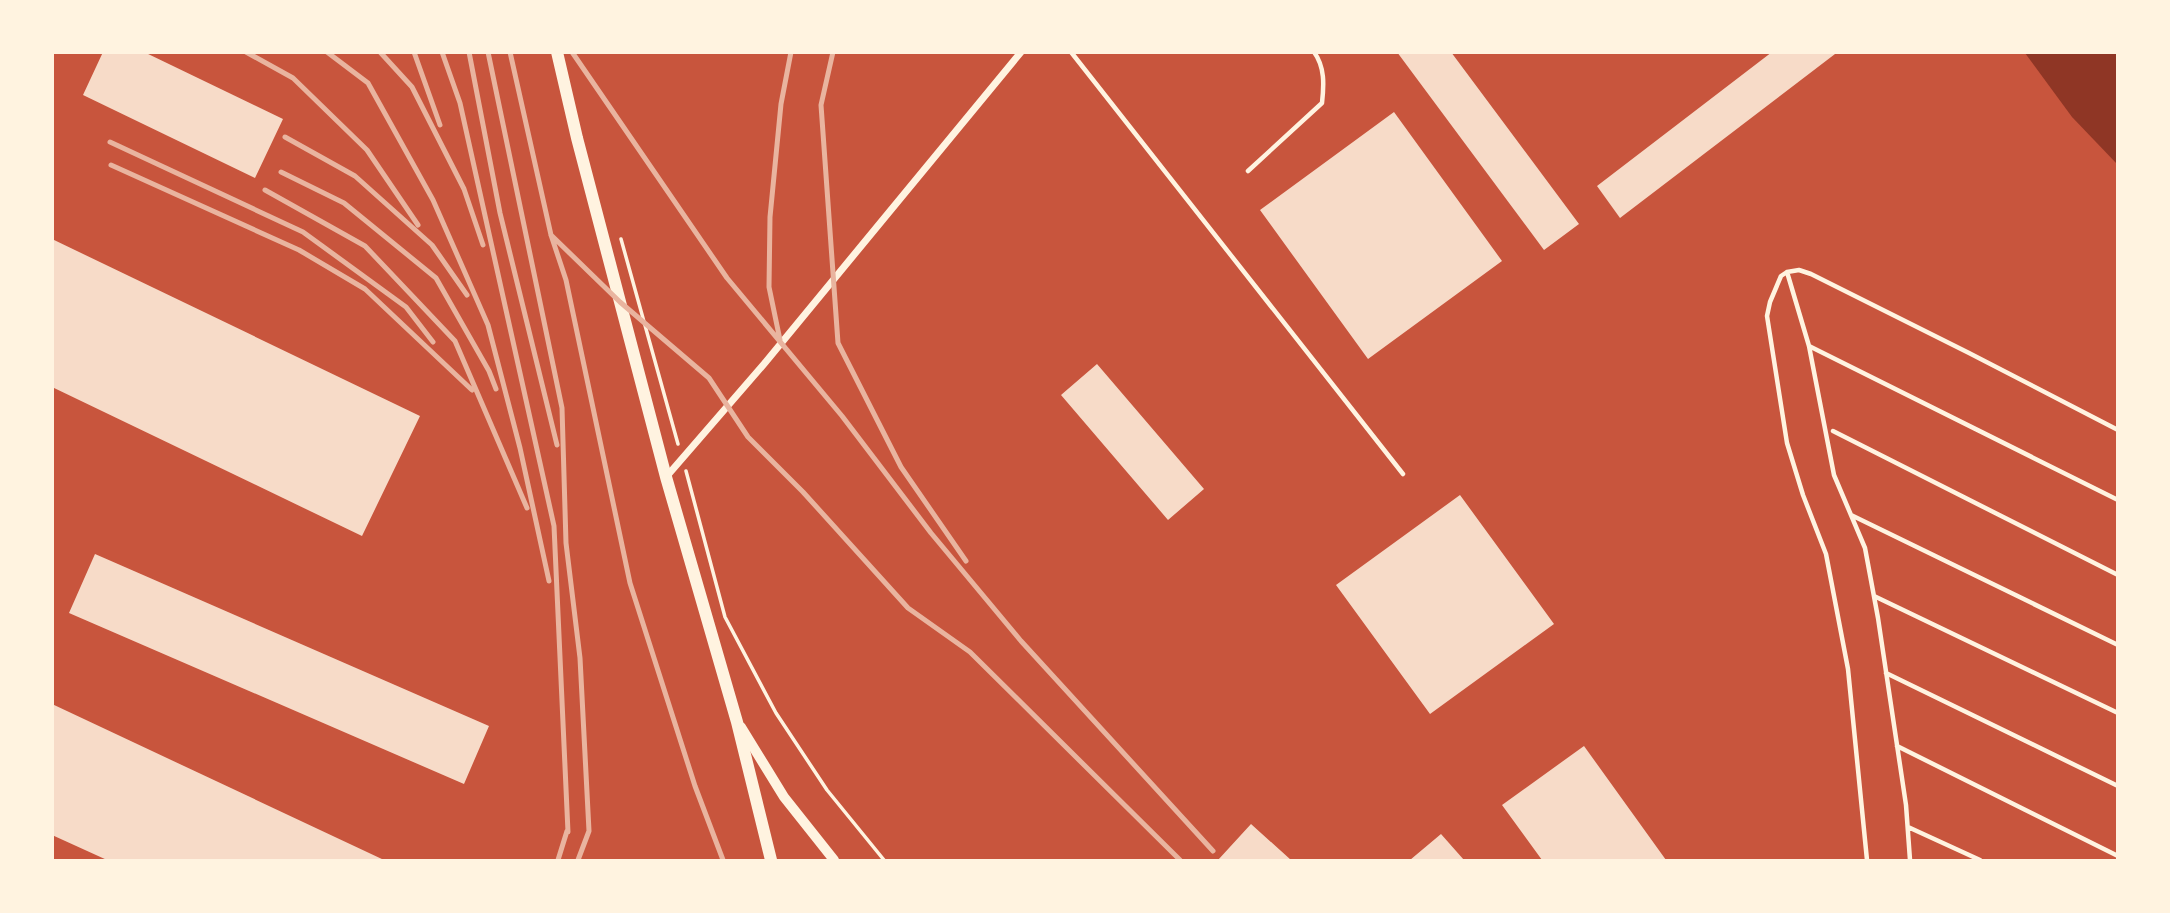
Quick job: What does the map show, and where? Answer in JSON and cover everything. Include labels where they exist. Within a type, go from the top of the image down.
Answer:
[{"type":"main road","points":[[557,52],[666,477],[737,722],[771,860]]},
{"type":"street","points":[[666,477],[764,364],[1021,52]]},
{"type":"street","points":[[737,722],[785,797],[834,860]]},
{"type":"lane","points":[[1071,52],[1404,474]]},
{"type":"lane","points":[[1248,171],[1322,103],[1324,82],[1319,59],[1314,52]]},
{"type":"lane","points":[[1867,860],[1848,669],[1826,554],[1803,495],[1787,443],[1774,367],[1767,316],[1781,276],[1799,270],[1811,274],[2118,430]]},
{"type":"lane","points":[[1787,272],[1809,346],[1834,475],[1865,548],[1897,746],[1910,860]]},
{"type":"lane","points":[[1809,346],[2118,500]]},
{"type":"lane","points":[[1833,431],[2118,575]]},
{"type":"lane","points":[[1851,515],[2118,645]]},
{"type":"lane","points":[[1874,596],[2118,713]]},
{"type":"lane","points":[[1886,673],[2118,786]]},
{"type":"lane","points":[[1897,746],[2118,856]]},
{"type":"lane","points":[[1908,826],[1980,860]]},
{"type":"path","points":[[618,228],[724,617],[776,713],[827,790],[884,860]]},
{"type":"shaded area","points":[[2025,53],[2117,53],[2117,164],[2072,117]]},
{"type":"building","points":[[103,52],[144,52],[283,119],[255,178],[83,95]]},
{"type":"building","points":[[1397,52],[1451,52],[1579,224],[1544,250]]},
{"type":"building","points":[[1772,52],[1835,54],[1620,218],[1597,186]]},
{"type":"building","points":[[1394,112],[1502,261],[1368,359],[1260,210]]},
{"type":"building","points":[[52,239],[420,416],[362,536],[52,387]]},
{"type":"building","points":[[1097,364],[1204,489],[1168,520],[1061,395]]},
{"type":"building","points":[[1460,495],[1554,624],[1430,714],[1336,585]]},
{"type":"building","points":[[95,554],[489,726],[464,784],[69,613]]},
{"type":"building","points":[[52,704],[384,860],[107,860],[52,835]]},
{"type":"building","points":[[1584,746],[1666,860],[1542,860],[1502,805]]},
{"type":"building","points":[[1251,824],[1291,860],[1218,860]]},
{"type":"building","points":[[1441,834],[1464,860],[1410,860]]},
{"type":"railway","points":[[246,52],[293,78],[367,150],[418,225]]},
{"type":"railway","points":[[327,52],[368,83],[433,200],[488,325],[520,448],[549,581]]},
{"type":"railway","points":[[380,52],[412,87],[464,189],[483,245]]},
{"type":"railway","points":[[414,52],[440,125]]},
{"type":"railway","points":[[442,52],[460,103],[554,526],[568,832]]},
{"type":"railway","points":[[469,52],[500,213],[557,445]]},
{"type":"railway","points":[[488,52],[562,408],[566,543],[580,658],[589,831],[578,860]]},
{"type":"railway","points":[[510,52],[551,235],[566,280],[630,583],[695,786],[723,860]]},
{"type":"railway","points":[[572,52],[727,278],[842,416],[931,533],[1021,641],[1213,851]]},
{"type":"railway","points":[[780,340],[769,287],[770,217],[781,104],[791,52]]},
{"type":"railway","points":[[833,52],[821,105],[838,343],[901,467],[966,561]]},
{"type":"railway","points":[[285,137],[355,176],[432,245],[467,295]]},
{"type":"railway","points":[[110,142],[303,232],[406,307],[433,342]]},
{"type":"railway","points":[[111,165],[299,250],[365,289],[472,390]]},
{"type":"railway","points":[[281,172],[344,203],[436,278],[489,371],[496,389]]},
{"type":"railway","points":[[265,190],[365,246],[455,341],[527,508]]},
{"type":"railway","points":[[551,235],[620,302],[709,378],[748,437],[803,492],[908,608],[970,652],[1180,860]]},
{"type":"railway","points":[[558,860],[567,831]]}]
